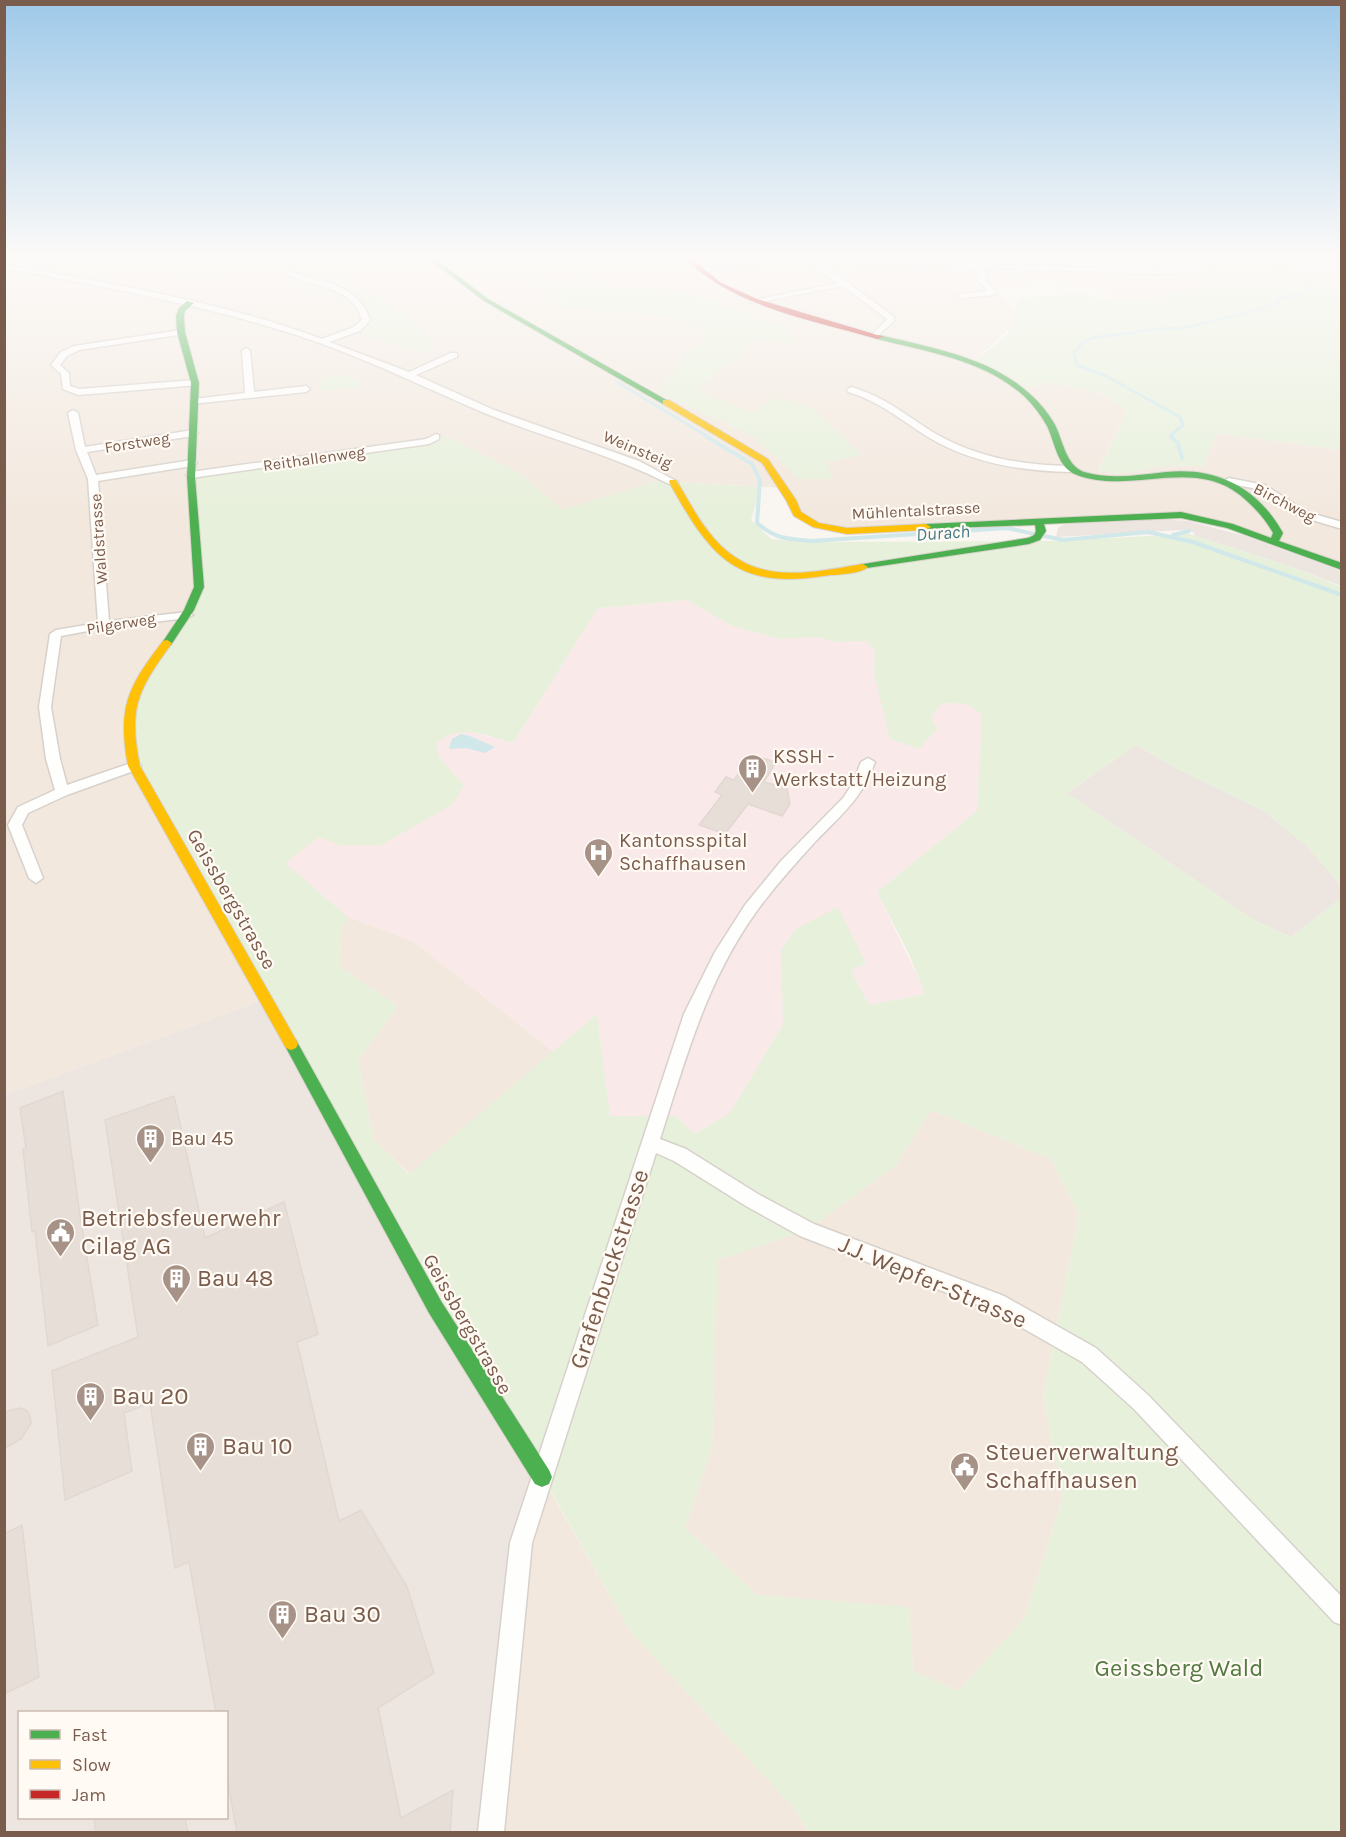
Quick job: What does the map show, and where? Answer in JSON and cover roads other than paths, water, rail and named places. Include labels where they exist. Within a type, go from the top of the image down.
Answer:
[{"type":"street","points":[[111,343],[77,348],[64,354],[56,365],[65,373],[66,387],[78,392],[195,383]]},
{"type":"street","name":"Geissbergstrasse","points":[[184,343],[195,383],[191,469],[192,517],[199,580],[196,599],[187,615],[140,679],[126,710],[128,744],[134,766],[252,972],[342,1143],[492,1405],[542,1477]]},
{"type":"street","name":"Weinsteig","points":[[328,343],[409,375],[491,412],[636,463],[673,482],[705,535],[719,550],[737,565],[765,576],[788,578],[828,573],[1039,530]]},
{"type":"street","name":"Mühlentalstrasse","points":[[560,343],[765,461],[791,500],[797,514],[816,525],[848,531],[1039,530],[1181,515],[1221,523],[1341,567]]},
{"type":"street","points":[[898,343],[965,361],[1009,380],[1026,393],[1052,426],[1070,469]]},
{"type":"street","points":[[246,351],[250,396]]},
{"type":"street","points":[[409,375],[454,355]]},
{"type":"street","points":[[194,402],[306,389]]},
{"type":"street","points":[[851,390],[864,393],[882,402],[935,437],[963,450],[1022,468],[1070,469],[1094,479],[1113,481],[1179,472],[1208,475],[1229,481],[1274,525],[1278,533],[1273,542]]},
{"type":"street","name":"Forstweg","points":[[73,413],[81,450],[93,479]]},
{"type":"street","name":"Forstweg","points":[[81,450],[193,433]]},
{"type":"street","name":"Reithallenweg","points":[[191,469],[343,455],[429,441],[436,437]]},
{"type":"street","name":"Waldstrasse","points":[[104,625],[93,479],[191,469]]},
{"type":"street","name":"Birchweg","points":[[1229,481],[1261,487],[1303,514],[1341,526]]},
{"type":"street","name":"Pilgerweg","points":[[62,792],[53,759],[45,707],[56,634],[104,625],[187,615]]},
{"type":"street","name":"Grafenbuckstrasse","points":[[491,1833],[521,1543],[692,1014],[740,923],[790,860],[844,806],[863,777],[867,762]]},
{"type":"street","points":[[36,878],[15,825],[23,810],[62,792],[134,766]]},
{"type":"street","name":"J.J. Wepfer-Strasse","points":[[649,1143],[680,1155],[752,1200],[807,1230],[997,1303],[1089,1355],[1141,1402],[1341,1614]]},
{"type":"water","points":[[461,734],[495,747],[485,753],[466,748],[449,749],[452,739]]},
{"type":"waterway","points":[[1083,343],[1074,353],[1077,365],[1106,376],[1180,417],[1183,425],[1170,436],[1173,438]]},
{"type":"waterway","name":"Durach","points":[[617,382],[710,438]]},
{"type":"waterway","name":"Durach","points":[[707,437],[752,464],[760,480],[757,523],[782,537],[811,541],[1007,528],[1063,540],[1148,532],[1193,542],[1342,595]]},
{"type":"waterway","points":[[1171,437],[1178,443],[1182,458]]},
{"type":"waterway","points":[[1173,535],[1189,531]]},
{"type":"place","name":"KSSH - Werkstatt/Heizung","points":[[752,794]]},
{"type":"place","name":"Kantonsspital Schaffhausen","points":[[598,878]]},
{"type":"place","name":"Bau 45","points":[[150,1164]]},
{"type":"place","name":"Betriebsfeuerwehr Cilag AG","points":[[60,1258]]},
{"type":"place","name":"Bau 48","points":[[176,1304]]},
{"type":"place","name":"Bau 20","points":[[91,1422]]},
{"type":"place","name":"Bau 10","points":[[201,1472]]},
{"type":"place","name":"Steuerverwaltung Schaffhausen","points":[[964,1492]]},
{"type":"place","name":"Bau 30","points":[[283,1640]]},
{"type":"park label","name":"Geissberg Wald","points":[[1179,1668]]}]
